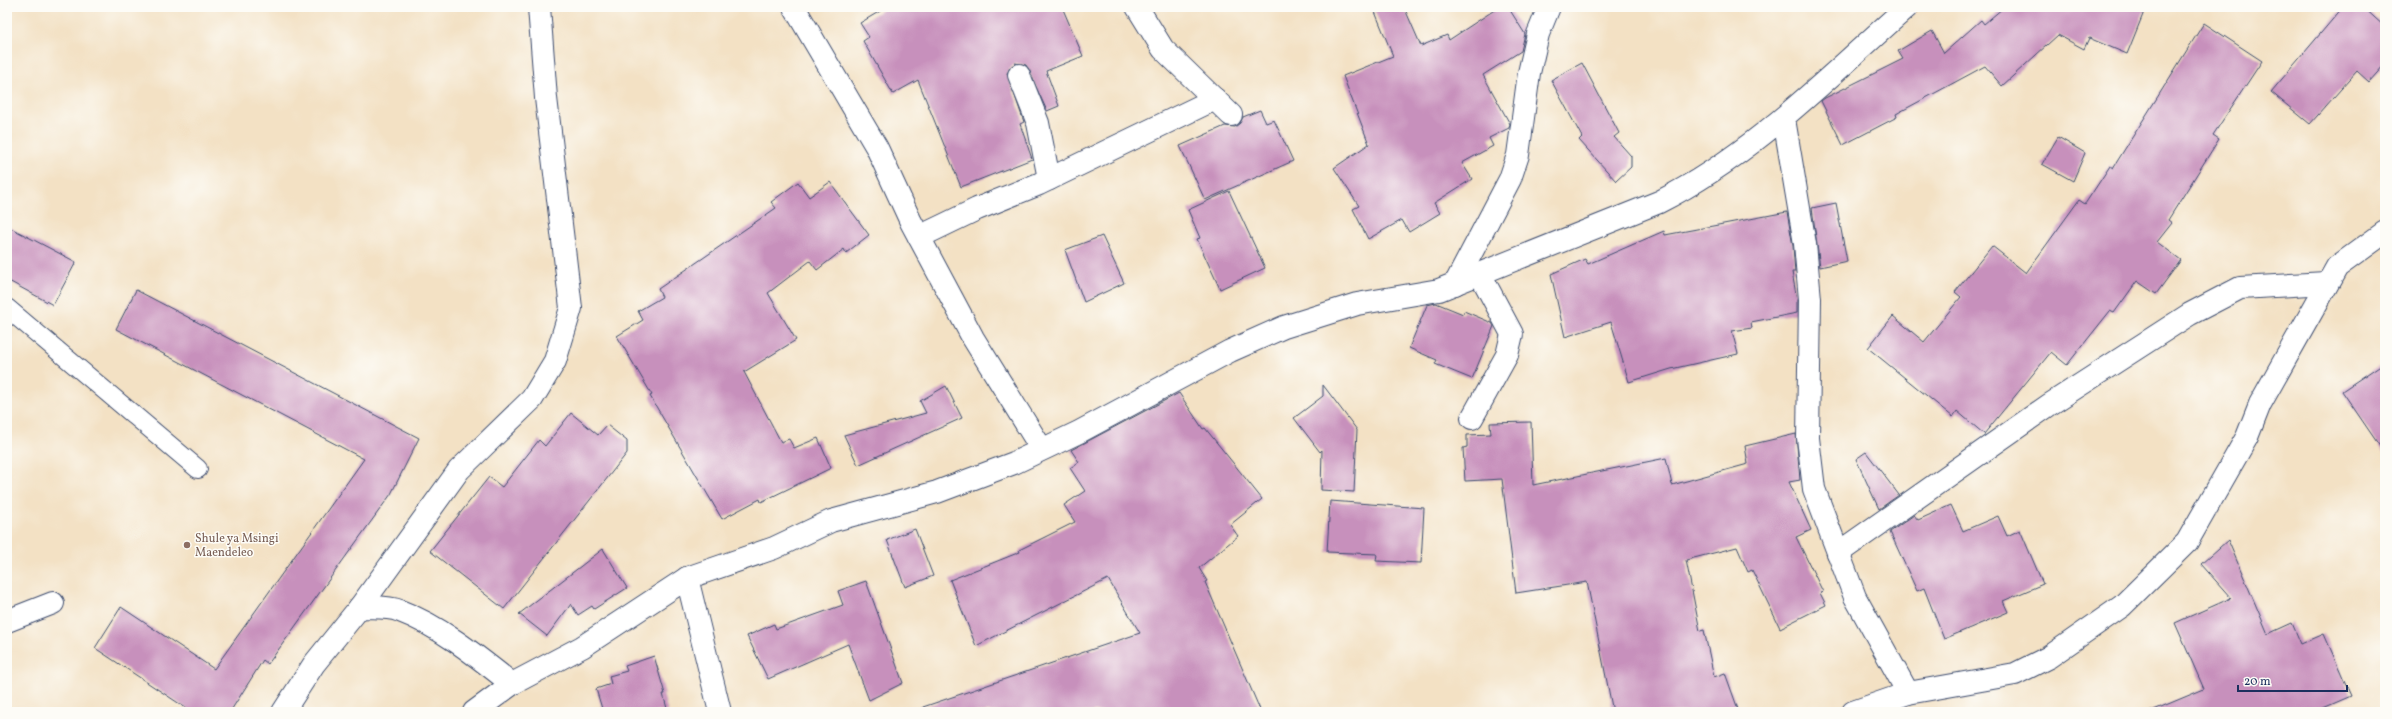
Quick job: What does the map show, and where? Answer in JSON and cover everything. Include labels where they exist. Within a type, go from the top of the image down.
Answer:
[{"type":"street","points":[[283,712],[314,664],[360,607],[459,470],[532,400],[555,361],[569,316],[570,301],[546,98],[539,7]]},
{"type":"street","points":[[794,7],[877,148],[919,237],[973,338],[1040,448]]},
{"type":"street","points":[[1137,7],[1163,49],[1231,115]]},
{"type":"street","points":[[1455,284],[1510,179],[1518,155],[1529,73],[1536,40],[1549,7]]},
{"type":"street","points":[[474,712],[512,684],[582,647],[687,578],[774,548],[831,521],[938,492],[1014,463],[1040,448],[1079,432],[1230,351],[1284,327],[1357,304],[1439,290],[1631,214],[1690,186],[1784,118],[1907,7]]},
{"type":"street","points":[[1019,75],[1038,123],[1049,179]]},
{"type":"street","points":[[919,237],[977,209],[1049,179],[1215,99]]},
{"type":"street","points":[[1784,118],[1805,244],[1810,299],[1810,467],[1814,489],[1855,597],[1908,693]]},
{"type":"street","points":[[1859,711],[1908,693],[2015,674],[2049,657],[2122,606],[2187,542],[2247,437],[2260,404],[2326,284],[2337,267],[2385,232]]},
{"type":"street","points":[[1472,418],[1507,355],[1512,334],[1480,274]]},
{"type":"street","points":[[1838,553],[2049,405],[2190,314],[2240,288],[2326,284]]},
{"type":"street","points":[[687,578],[720,712]]},
{"type":"street","points":[[7,620],[53,603]]},
{"type":"street","points":[[360,607],[398,610],[424,623],[468,648],[512,684]]},
{"type":"lane","points":[[7,308],[198,470]]},
{"type":"building","points":[[887,7],[1062,7],[1083,56],[1046,71],[1059,106],[1047,111],[1026,65],[1015,63],[1007,73],[1024,122],[1020,124],[1032,159],[961,187],[918,80],[893,94],[863,41],[869,37],[860,23]]},
{"type":"building","points":[[1373,7],[1404,7],[1421,46],[1447,35],[1449,40],[1499,7],[1508,7],[1525,34],[1521,51],[1483,75],[1510,124],[1509,128],[1489,138],[1493,146],[1462,163],[1472,179],[1434,203],[1440,213],[1409,232],[1402,220],[1368,239],[1353,209],[1359,206],[1334,168],[1369,144],[1343,76],[1393,56]]},
{"type":"building","points":[[2002,7],[2146,7],[2127,54],[2089,38],[2084,49],[2058,35],[2002,86],[1985,66],[1896,114],[1897,117],[1843,145],[1821,101],[1903,59],[1898,51],[1932,31],[1944,53],[1981,20],[1984,24],[2003,8]]},
{"type":"building","points":[[2343,7],[2363,7],[2385,27],[2385,64],[2369,82],[2357,71],[2310,124],[2271,92]]},
{"type":"building","points":[[2204,23],[2262,61],[2213,135],[2219,139],[2168,220],[2172,223],[2157,242],[2181,260],[2156,294],[2137,281],[2114,313],[2110,311],[2067,365],[2051,352],[1984,434],[1957,411],[1953,417],[1868,348],[1893,316],[1924,342],[1961,297],[1955,292],[1992,246],[2026,273],[2079,200],[2085,204],[2110,166],[2113,168]]},
{"type":"building","points":[[1582,63],[1619,133],[1614,137],[1631,156],[1631,167],[1616,181],[1579,140],[1582,137],[1551,80]]},
{"type":"building","points":[[1260,110],[1266,123],[1274,120],[1293,161],[1205,200],[1180,146],[1225,126],[1235,127],[1240,123],[1243,117]]},
{"type":"building","points":[[2058,137],[2085,153],[2073,181],[2042,164]]},
{"type":"building","points":[[798,182],[809,197],[830,182],[869,235],[846,253],[844,249],[817,270],[810,261],[768,293],[796,340],[744,372],[781,442],[789,439],[794,448],[818,438],[831,468],[761,502],[760,499],[722,519],[650,396],[652,395],[617,336],[643,320],[638,311],[662,297],[658,289],[776,208],[771,202]]},
{"type":"building","points":[[1229,191],[1265,268],[1220,289],[1197,239],[1200,238],[1188,210]]},
{"type":"building","points":[[1836,203],[1847,261],[1820,267],[1812,208]]},
{"type":"building","points":[[1787,212],[1793,246],[1795,272],[1792,272],[1797,300],[1797,313],[1751,322],[1752,328],[1732,331],[1738,354],[1671,369],[1629,382],[1611,322],[1565,337],[1551,274],[1585,259],[1588,264],[1664,231],[1665,235]]},
{"type":"building","points":[[7,226],[76,262],[53,305],[7,280]]},
{"type":"building","points":[[1102,236],[1124,283],[1084,302],[1065,250]]},
{"type":"building","points":[[136,290],[419,438],[391,494],[268,664],[263,660],[230,712],[192,712],[95,648],[121,607],[214,669],[364,459],[116,329]]},
{"type":"building","points":[[1436,303],[1463,314],[1464,311],[1492,323],[1494,326],[1472,379],[1435,364],[1437,360],[1409,348],[1427,305]]},
{"type":"building","points":[[2385,362],[2385,454],[2342,391]]},
{"type":"building","points":[[1323,385],[1357,430],[1354,492],[1321,490],[1322,450],[1320,452],[1294,418],[1323,396]]},
{"type":"building","points":[[946,386],[962,418],[858,465],[844,435],[926,413],[920,401]]},
{"type":"building","points":[[1179,393],[1203,429],[1205,428],[1262,499],[1230,525],[1238,536],[1199,568],[1207,581],[1205,582],[1261,712],[924,712],[923,707],[1140,633],[1108,579],[976,646],[950,580],[1020,552],[1019,550],[1075,522],[1064,505],[1085,491],[1070,468],[1079,462],[1071,450]]},
{"type":"building","points":[[571,413],[598,435],[607,425],[627,441],[627,453],[504,609],[430,551],[489,477],[502,487],[539,440],[545,446]]},
{"type":"building","points":[[1531,422],[1533,485],[1666,458],[1672,485],[1748,464],[1745,446],[1796,434],[1800,480],[1789,482],[1811,530],[1796,537],[1823,592],[1820,593],[1826,605],[1780,628],[1752,570],[1748,572],[1737,547],[1686,560],[1700,631],[1704,630],[1714,677],[1725,673],[1739,712],[1613,712],[1587,582],[1516,593],[1502,479],[1465,481],[1463,448],[1467,447],[1467,435],[1491,434],[1490,423]]},
{"type":"building","points":[[1866,452],[1899,495],[1879,509],[1856,459]]},
{"type":"building","points":[[1330,501],[1424,508],[1421,563],[1376,561],[1377,554],[1327,552]]},
{"type":"building","points":[[1951,505],[1963,531],[1998,516],[2007,536],[2020,530],[2043,584],[2003,601],[2008,612],[1944,639],[1924,588],[1917,591],[1890,532],[1914,515],[1918,520]]},
{"type":"building","points":[[915,529],[933,576],[905,587],[887,540]]},
{"type":"building","points":[[2228,540],[2268,634],[2292,623],[2301,644],[2324,634],[2351,696],[2314,712],[2149,712],[2204,689],[2175,623],[2231,598],[2201,564]]},
{"type":"building","points":[[603,549],[627,588],[594,609],[592,606],[578,615],[571,604],[547,636],[519,614]]},
{"type":"building","points":[[866,581],[903,683],[869,700],[848,644],[768,679],[747,636],[774,624],[776,629],[843,605],[838,591]]},
{"type":"building","points":[[654,656],[665,694],[663,694],[668,712],[603,712],[596,689],[611,684],[609,676],[627,671],[625,666]]},
{"type":"place","name":"Shule ya Msingi Maendeleo","points":[[187,545]]}]
